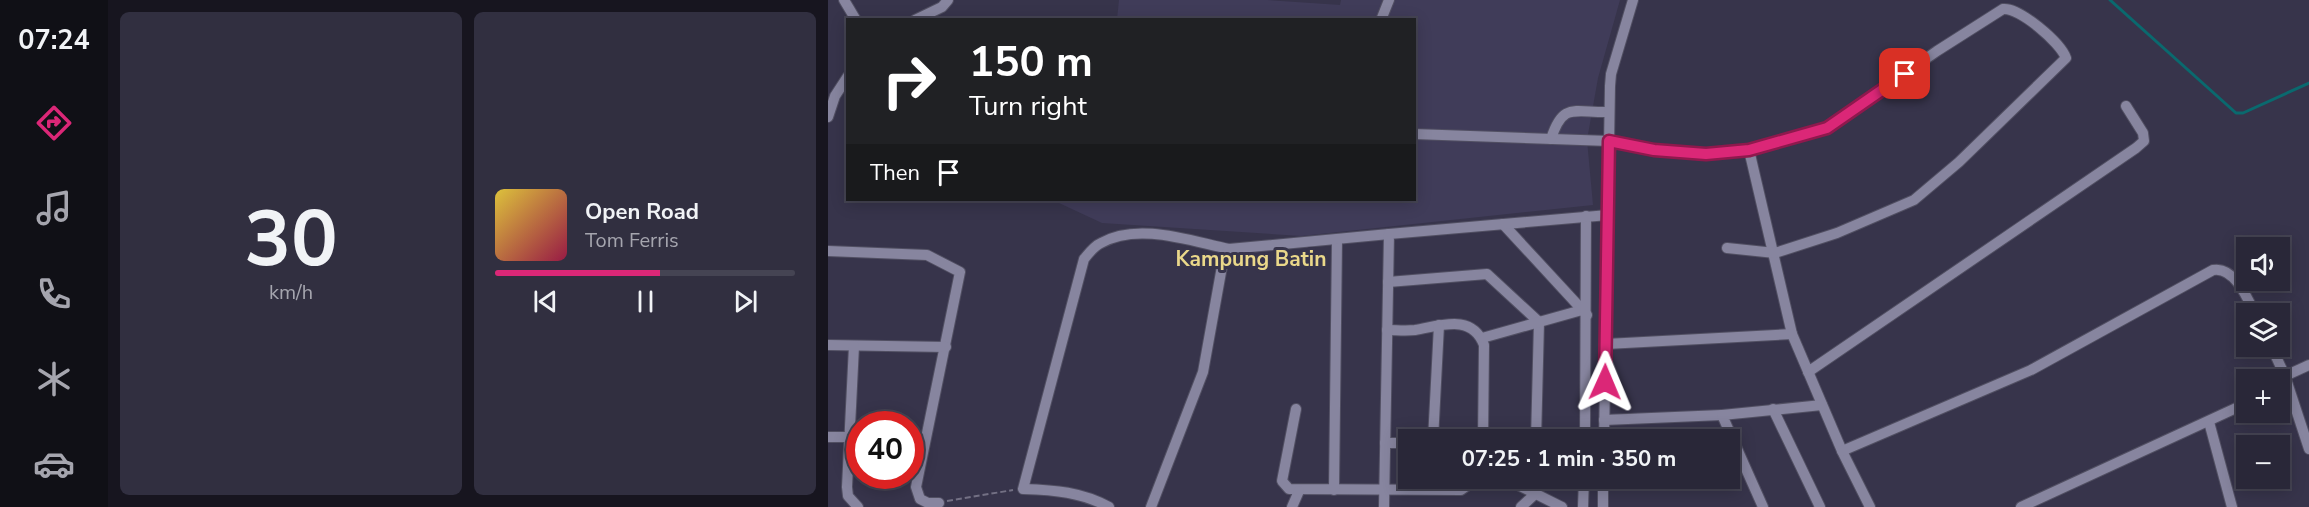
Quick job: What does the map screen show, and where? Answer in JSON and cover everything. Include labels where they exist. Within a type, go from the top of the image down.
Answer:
[{"type":"street","points":[[844,0],[855,18]]},
{"type":"street","points":[[1382,18],[1389,0]]},
{"type":"street","points":[[1604,429],[1611,74],[1633,0]]},
{"type":"street","points":[[919,18],[946,3]]},
{"type":"street","points":[[945,18],[946,3]]},
{"type":"street","points":[[1416,134],[1609,141],[1654,150],[1706,154],[1749,150],[1827,128],[1936,51],[2003,9],[2014,9],[2058,44],[2066,58],[1959,162],[1914,200],[1837,233],[1775,253],[1727,248]]},
{"type":"street","points":[[828,117],[835,96],[846,79]]},
{"type":"street","points":[[1808,372],[2136,148],[2144,141],[2143,133],[2126,106]]},
{"type":"street","points":[[1551,139],[1557,120],[1568,112],[1610,112]]},
{"type":"street","points":[[1749,150],[1775,253],[1792,334],[1842,451],[1870,507]]},
{"type":"street","points":[[1109,507],[1093,498],[1074,493],[1023,489],[1084,259],[1099,244],[1114,237],[1138,233],[1229,249],[1608,215]]},
{"type":"street","points":[[1586,216],[1586,429]]},
{"type":"street","points":[[1503,224],[1585,312]]},
{"type":"street","points":[[1384,507],[1389,234]]},
{"type":"street","points":[[1334,490],[1337,240]]},
{"type":"street","points":[[1151,507],[1199,382],[1223,261],[1229,249]]},
{"type":"street","points":[[828,251],[927,255],[955,267],[961,277],[916,488],[920,499],[939,503]]},
{"type":"street","points":[[1842,451],[2031,370],[2213,270],[2221,268],[2231,274],[2248,303]]},
{"type":"street","points":[[1388,282],[1486,274],[1539,322],[1536,429]]},
{"type":"street","points":[[1482,338],[1585,312]]},
{"type":"street","points":[[1387,330],[1412,330],[1458,322],[1482,338],[1484,345],[1483,429]]},
{"type":"street","points":[[1434,429],[1439,325]]},
{"type":"street","points":[[1606,344],[1792,334]]},
{"type":"street","points":[[828,345],[946,347]]},
{"type":"street","points":[[851,411],[854,346]]},
{"type":"street","points":[[2290,378],[2309,365]]},
{"type":"street","points":[[2290,398],[2309,449]]},
{"type":"street","points":[[1604,420],[1722,415],[1822,405]]},
{"type":"street","points":[[2021,507],[2236,408]]},
{"type":"street","points":[[1296,409],[1282,481],[1289,489],[1299,491],[1398,488]]},
{"type":"street","points":[[1773,409],[1820,507]]},
{"type":"street","points":[[1722,415],[1763,507]]},
{"type":"street","points":[[2209,422],[2232,507]]},
{"type":"street","points":[[828,437],[846,437]]},
{"type":"street","points":[[1384,443],[1398,443]]},
{"type":"street","points":[[847,489],[848,496],[858,507]]},
{"type":"street","points":[[1422,489],[1462,489]]},
{"type":"street","points":[[1525,489],[1562,507]]},
{"type":"street","points":[[1521,507],[1535,494],[1535,489]]},
{"type":"street","points":[[1583,507],[1584,489]]},
{"type":"street","points":[[1602,507],[1603,489]]},
{"type":"street","points":[[1292,507],[1299,491]]},
{"type":"path","points":[[939,503],[1023,489]]},
{"type":"shaded area","points":[[1119,0],[1267,0],[1340,5],[1341,0],[1620,0],[1598,78],[1587,140],[1593,205],[1301,236],[1102,223],[1059,203],[1060,201],[1416,201],[1416,18],[1117,18]]},
{"type":"waterway","points":[[2110,0],[2236,113],[2243,113],[2309,83]]},
{"type":"district","name":"Kampung Batin","points":[[1251,259]]},
{"type":"route","points":[[1605,382],[1609,141],[1654,150],[1706,154],[1749,150],[1788,141],[1827,128],[1905,74]]}]
